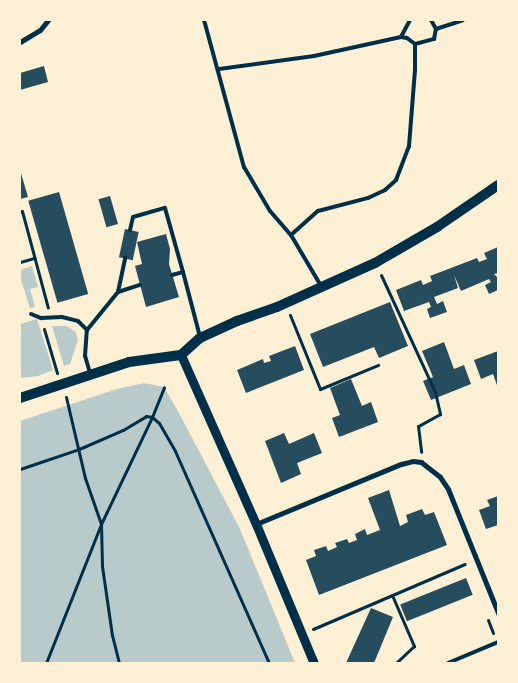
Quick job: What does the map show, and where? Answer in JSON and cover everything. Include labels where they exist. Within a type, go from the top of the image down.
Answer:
[{"type":"main road","points":[[20,398],[129,362],[181,355],[200,338],[237,321],[277,307],[375,263],[438,227],[498,185]]},
{"type":"street","points":[[20,42],[40,30],[48,20]]},
{"type":"street","points":[[181,355],[256,524],[314,663]]},
{"type":"street","points":[[256,524],[401,464],[413,461],[421,462],[440,478],[448,489],[498,613]]},
{"type":"lane","points":[[204,20],[219,69],[244,167],[270,211],[292,236],[321,286]]},
{"type":"lane","points":[[401,37],[410,20]]},
{"type":"lane","points":[[415,44],[434,39],[436,29],[432,20]]},
{"type":"lane","points":[[436,29],[462,20]]},
{"type":"lane","points":[[219,69],[314,56],[401,37],[407,38],[415,44]]},
{"type":"lane","points":[[292,236],[318,211],[368,198],[385,190],[396,180],[409,146],[415,70],[415,44]]},
{"type":"lane","points":[[130,230],[133,217],[166,208],[200,338]]},
{"type":"lane","points":[[90,374],[85,356],[87,330],[118,292],[125,258]]},
{"type":"lane","points":[[172,276],[183,272]]},
{"type":"lane","points":[[118,292],[140,285]]},
{"type":"lane","points":[[31,314],[41,318],[62,317],[78,321],[87,330]]},
{"type":"lane","points":[[448,663],[498,642]]},
{"type":"path","points":[[20,212],[22,212],[51,318]]},
{"type":"path","points":[[20,262],[34,258]]},
{"type":"path","points":[[375,263],[435,392],[440,414],[418,426],[421,462]]},
{"type":"path","points":[[277,307],[290,315],[320,389],[378,365]]},
{"type":"path","points":[[41,318],[61,385],[69,404],[85,478],[101,524],[102,566],[119,663]]},
{"type":"path","points":[[46,663],[101,524],[152,417],[164,387]]},
{"type":"path","points":[[20,469],[79,449],[124,430],[146,416],[152,417],[159,423],[175,451],[269,663]]},
{"type":"path","points":[[303,633],[475,559]]},
{"type":"path","points":[[392,595],[414,646],[396,663]]},
{"type":"shaded area","points":[[32,266],[38,287],[30,289],[35,307],[30,308],[20,277],[20,270]]},
{"type":"shaded area","points":[[37,319],[53,370],[38,376],[20,378],[20,324]]},
{"type":"shaded area","points":[[52,326],[67,326],[76,332],[78,340],[70,364],[64,366]]},
{"type":"shaded area","points":[[144,383],[164,387],[179,413],[240,529],[295,663],[20,663],[20,421],[117,389]]},
{"type":"building","points":[[44,66],[48,82],[20,90],[20,73]]},
{"type":"building","points":[[20,170],[28,197],[20,199]]},
{"type":"building","points":[[59,192],[88,294],[57,303],[28,201]]},
{"type":"building","points":[[110,196],[118,224],[106,227],[98,199]]},
{"type":"building","points":[[125,229],[139,232],[133,260],[119,257]]},
{"type":"building","points":[[166,234],[170,249],[169,264],[179,297],[146,307],[135,266],[142,264],[137,242]]},
{"type":"building","points":[[498,247],[498,273],[494,274],[498,278],[498,290],[489,294],[485,285],[491,282],[489,279],[461,291],[454,275],[458,288],[434,297],[437,304],[443,301],[447,312],[430,318],[427,309],[431,307],[429,302],[404,311],[396,290],[421,280],[423,285],[432,281],[430,276],[477,258],[479,262],[487,259],[484,253]]},
{"type":"building","points":[[390,302],[408,346],[379,358],[374,347],[323,367],[310,334]]},
{"type":"building","points":[[444,342],[454,369],[464,365],[471,384],[431,400],[423,381],[433,377],[422,351]]},
{"type":"building","points":[[295,346],[304,370],[246,393],[237,370],[263,359],[264,363],[271,361],[269,356]]},
{"type":"building","points":[[498,351],[498,388],[493,374],[481,379],[474,360]]},
{"type":"building","points":[[351,379],[362,406],[371,402],[378,422],[339,437],[332,418],[340,415],[330,388]]},
{"type":"building","points":[[284,433],[289,444],[314,433],[322,453],[297,463],[301,474],[281,483],[265,441]]},
{"type":"building","points":[[389,490],[400,526],[408,522],[406,515],[422,509],[425,515],[434,512],[447,545],[319,595],[306,560],[316,556],[314,550],[326,546],[328,551],[337,547],[335,543],[347,539],[349,543],[357,540],[355,534],[365,529],[367,535],[380,530],[368,498]]},
{"type":"building","points":[[498,496],[498,525],[486,529],[479,510],[490,506],[487,500]]},
{"type":"building","points":[[466,578],[473,595],[407,621],[400,605]]},
{"type":"building","points":[[371,608],[393,617],[374,663],[346,663]]}]
